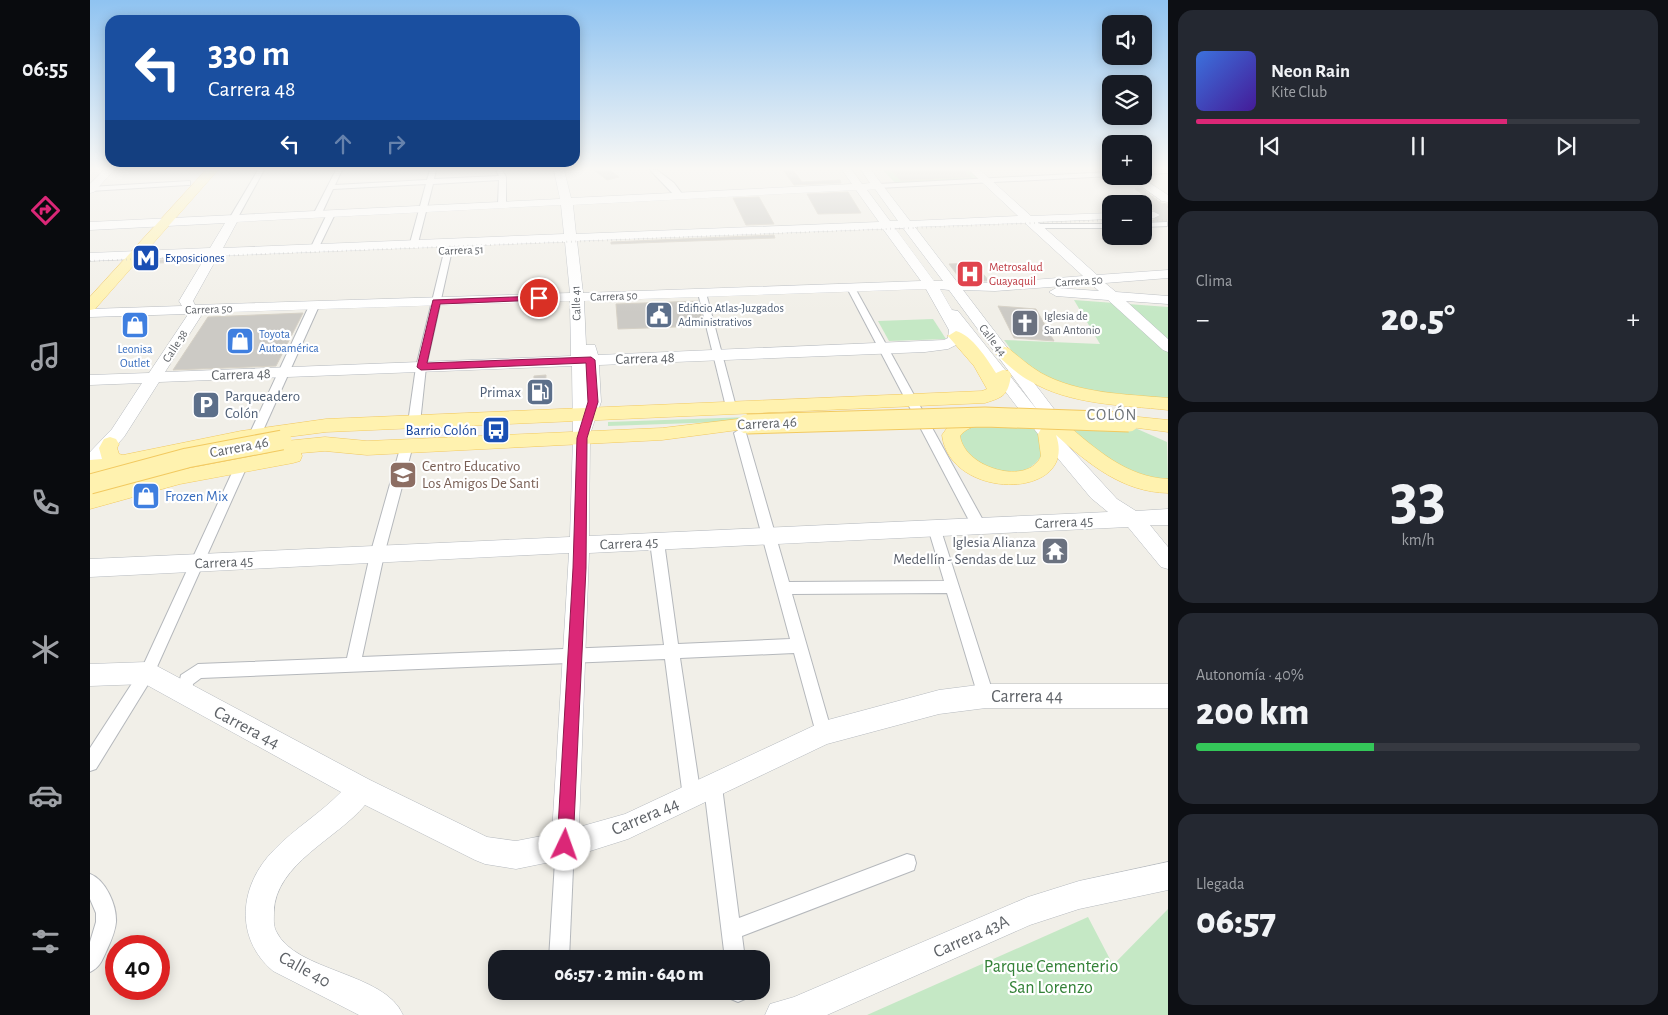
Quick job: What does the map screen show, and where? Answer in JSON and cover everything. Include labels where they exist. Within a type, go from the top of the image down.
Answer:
[{"type":"main road","points":[[90,306],[155,217]]},
{"type":"main road","points":[[90,288],[169,217]]},
{"type":"main road","points":[[956,336],[963,342],[993,382],[996,393]]},
{"type":"main road","points":[[1002,351],[1030,374],[1064,389],[1098,396],[1168,404]]},
{"type":"main road","points":[[996,393],[1002,385],[1003,375]]},
{"type":"main road","name":"Carrera 46","points":[[90,501],[116,493],[242,464],[367,448],[662,434],[740,419],[911,400],[985,397],[996,393]]},
{"type":"main road","name":"Carrera 46","points":[[740,419],[956,405],[1128,418],[1168,426]]},
{"type":"main road","name":"Carrera 46","points":[[90,484],[187,458],[390,424],[414,422],[579,413],[656,412],[740,419],[862,419],[1128,418],[1168,411]]},
{"type":"main road","points":[[977,418],[959,423],[951,435],[954,451],[970,468],[995,478],[1033,474],[1048,463],[1052,456],[1053,431],[1120,474],[1146,484],[1168,486]]},
{"type":"main road","points":[[1128,418],[1168,438]]},
{"type":"main road","points":[[740,419],[925,426]]},
{"type":"main road","name":"Carrera 46","points":[[90,465],[123,463],[254,435],[353,423],[390,424]]},
{"type":"main road","points":[[110,444],[109,454],[111,458],[123,463]]},
{"type":"main road","name":"Carrera 46","points":[[90,493],[184,466],[279,444],[325,444],[367,448]]},
{"type":"main road","points":[[116,493],[108,492],[101,484],[107,473],[123,463]]},
{"type":"street","points":[[90,226],[267,217]]},
{"type":"street","points":[[315,247],[329,217]]},
{"type":"street","points":[[414,243],[419,217]]},
{"type":"street","name":"Calle 41","points":[[559,950],[580,545],[582,438],[579,413],[593,402],[584,360],[582,297],[572,217]]},
{"type":"street","name":"Calle 44","points":[[882,217],[933,289],[1003,375],[1053,431],[1129,510],[1168,561]]},
{"type":"street","name":"Calle 44","points":[[900,217],[1002,351],[1053,431]]},
{"type":"street","points":[[1029,217],[1168,347]]},
{"type":"street","name":"Carrera 51","points":[[90,257],[123,260],[448,250],[576,241],[889,228],[904,223],[1084,217]]},
{"type":"street","name":"Calle 38","points":[[90,465],[110,444],[194,316],[186,301],[233,219]]},
{"type":"street","name":"Carrera 51","points":[[1032,220],[1102,225]]},
{"type":"street","points":[[1152,225],[1167,224]]},
{"type":"street","name":"Carrera 51","points":[[211,256],[315,247],[414,243],[576,241]]},
{"type":"street","points":[[414,422],[421,367],[448,250]]},
{"type":"street","name":"Carrera 51","points":[[90,267],[123,260]]},
{"type":"street","name":"Carrera 50","points":[[90,313],[851,288],[933,289],[951,285],[994,287],[1168,274]]},
{"type":"street","points":[[994,287],[1168,300]]},
{"type":"street","points":[[851,288],[979,526]]},
{"type":"street","name":"Calle 44","points":[[933,289],[956,330],[956,336]]},
{"type":"street","points":[[702,293],[718,355],[740,419],[768,536],[824,733]]},
{"type":"street","points":[[254,435],[314,306]]},
{"type":"street","name":"Carrera 48","points":[[90,380],[884,349],[948,344],[955,340],[956,336]]},
{"type":"street","points":[[353,664],[377,555],[407,445]]},
{"type":"street","points":[[90,762],[147,673],[242,464]]},
{"type":"street","points":[[1129,510],[1142,506],[1168,506]]},
{"type":"street","name":"Carrera 45","points":[[90,568],[979,526],[1129,510],[1168,517]]},
{"type":"street","points":[[934,528],[986,696]]},
{"type":"street","points":[[658,542],[672,651],[733,930],[734,950]]},
{"type":"street","points":[[783,588],[952,587]]},
{"type":"street","points":[[185,694],[186,680],[198,671],[800,646]]},
{"type":"street","points":[[90,675],[147,673]]},
{"type":"street","name":"Carrera 44","points":[[147,673],[361,789],[485,850],[516,856],[565,845],[628,826],[824,733],[939,702],[986,696],[1168,696]]},
{"type":"street","name":"Calle 40","points":[[361,789],[343,811],[298,845],[278,865],[261,896],[258,921],[264,942],[280,960],[343,989],[387,1015]]},
{"type":"street","points":[[733,930],[907,863]]},
{"type":"street","name":"Carrera 43A","points":[[781,1015],[795,1013],[1028,911],[1079,895],[1168,876]]},
{"type":"street","points":[[90,883],[104,900],[106,932],[90,962]]},
{"type":"green space","points":[[1074,300],[1168,307],[1168,401],[1109,395],[1069,387],[1033,371],[1014,355],[1004,340],[1100,344]]},
{"type":"green space","points":[[933,319],[946,339],[889,341],[878,321]]},
{"type":"green space","points":[[894,412],[896,416],[608,426],[608,422]]},
{"type":"green space","points":[[976,424],[1038,426],[1044,451],[1040,458],[1029,468],[1008,475],[992,476],[956,446],[960,428]]},
{"type":"green space","points":[[1068,425],[1135,428],[1167,442],[1168,485],[1108,462]]},
{"type":"green space","name":"Parque Cementerio San Lorenzo","points":[[1168,909],[1168,1015],[867,1015],[1088,917],[1113,965]]},
{"type":"building","points":[[742,217],[770,217],[774,224],[746,225]]},
{"type":"building","points":[[1158,217],[1168,217],[1168,221],[1152,220]]},
{"type":"building","points":[[774,235],[775,238],[611,244],[611,242]]},
{"type":"building","points":[[201,258],[200,261],[138,264],[140,261]]},
{"type":"building","name":"Metrosalud Guayaquil","points":[[974,263],[989,281],[972,281],[968,276],[958,276],[949,264]]},
{"type":"building","name":"Edificio Atlas-Juzgados Administrativos","points":[[698,301],[704,326],[618,329],[616,304]]},
{"type":"building","name":"Iglesia de San Antonio","points":[[998,306],[1036,309],[1054,341],[1014,338]]},
{"type":"building","name":"Toyota Autoamérica","points":[[303,313],[276,366],[173,370],[208,317]]},
{"type":"building","name":"Primax","points":[[546,375],[545,404],[533,405],[534,376]]},
{"type":"railway","points":[[90,261],[1102,220]]},
{"type":"railway","points":[[1152,221],[1168,220]]},
{"type":"place","name":"Exposiciones","points":[[146,258]]},
{"type":"place","name":"Metrosalud Guayaquil","points":[[970,274]]},
{"type":"place","name":"Edificio Atlas-Juzgados Administrativos","points":[[659,315]]},
{"type":"place","name":"Iglesia de San Antonio","points":[[1025,323]]},
{"type":"place","name":"Leonisa Outlet","points":[[135,325]]},
{"type":"place","name":"Toyota Autoamérica","points":[[240,341]]},
{"type":"place","name":"Primax","points":[[540,392]]},
{"type":"place","name":"Parqueadero Colón","points":[[206,405]]},
{"type":"place","name":"Barrio Colón","points":[[496,430]]},
{"type":"place","name":"Centro Educativo Los Amigos De Santi","points":[[403,475]]},
{"type":"place","name":"Frozen Mix","points":[[146,496]]},
{"type":"place","name":"Iglesia Alianza Medellín - Sendas de Luz","points":[[1055,551]]},
{"type":"district","name":"COLÓN","points":[[1112,414]]},
{"type":"route","points":[[539,298],[436,302],[421,367],[591,360],[593,407],[582,438],[580,568],[565,845]]}]
